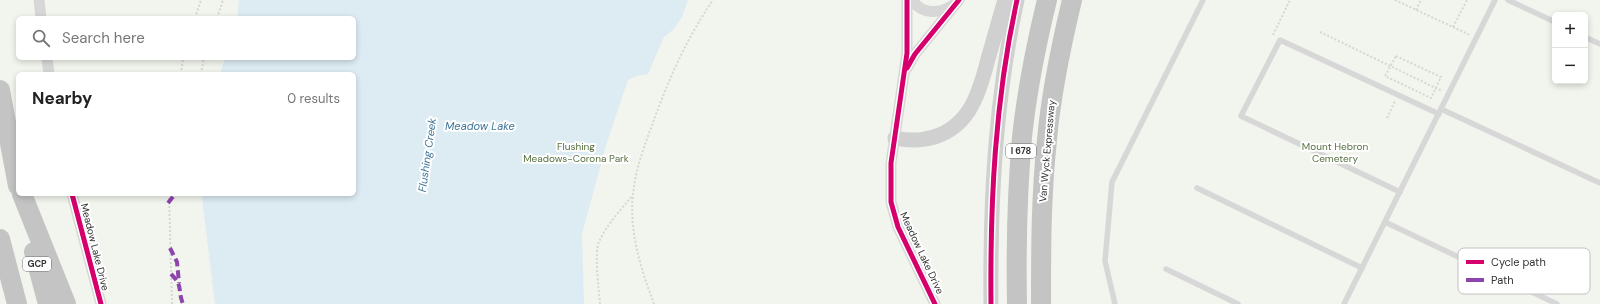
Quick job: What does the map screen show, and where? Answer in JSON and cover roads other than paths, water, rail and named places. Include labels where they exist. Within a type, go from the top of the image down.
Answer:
[{"type":"highway","name":"I 678","points":[[1017,304],[1018,200],[1022,137],[1031,75],[1047,0]]},
{"type":"highway","name":"Van Wyck Expressway","points":[[1041,304],[1041,231],[1044,169],[1051,109],[1061,48],[1072,0]]},
{"type":"highway","points":[[1061,48],[1082,0]]},
{"type":"highway","name":"GCP","points":[[0,90],[16,173]]},
{"type":"highway","name":"GCP","points":[[21,196],[48,304]]},
{"type":"highway","points":[[22,196],[66,304]]},
{"type":"highway","name":"GCP","points":[[0,239],[17,304]]},
{"type":"street","points":[[39,0],[41,16]]},
{"type":"street","name":"Meadow Lake Drive","points":[[907,0],[908,39],[905,72],[890,177],[891,202],[894,215],[935,304]]},
{"type":"street","points":[[912,0],[918,7],[932,12],[946,9],[958,1]]},
{"type":"street","points":[[895,138],[925,140],[936,137],[953,128],[967,114],[973,105],[982,83],[1005,0]]},
{"type":"street","points":[[991,304],[991,222],[997,132],[1004,70],[1016,0]]},
{"type":"street","points":[[905,72],[915,54],[958,1]]},
{"type":"street","points":[[47,60],[49,72]]},
{"type":"street","name":"Meadow Lake Drive","points":[[73,196],[100,304]]},
{"type":"lane","points":[[1115,304],[1106,261],[1112,182],[1203,0]]},
{"type":"lane","points":[[1344,304],[1496,0]]},
{"type":"lane","points":[[1508,0],[1552,21]]},
{"type":"lane","points":[[1588,38],[1600,44]]},
{"type":"lane","points":[[1400,192],[1242,116],[1280,40],[1398,95],[1600,183]]},
{"type":"lane","points":[[1196,188],[1362,268]]},
{"type":"lane","points":[[1385,222],[1458,257]]},
{"type":"lane","points":[[1166,269],[1238,304]]},
{"type":"lane","points":[[1536,294],[1557,304]]},
{"type":"water","name":"Meadow Lake","points":[[239,0],[688,0],[682,17],[674,29],[664,37],[648,74],[636,76],[628,80],[607,142],[582,234],[584,304],[215,304],[203,196],[356,196],[356,72],[221,72],[224,60],[356,60],[356,16],[237,16]]},
{"type":"park label","name":"Flushing Meadows-Corona Park","points":[[576,152]]},
{"type":"park label","name":"Mount Hebron Cemetery","points":[[1335,152]]},
{"type":"water label","name":"Flushing Creek","points":[[427,155]]}]
